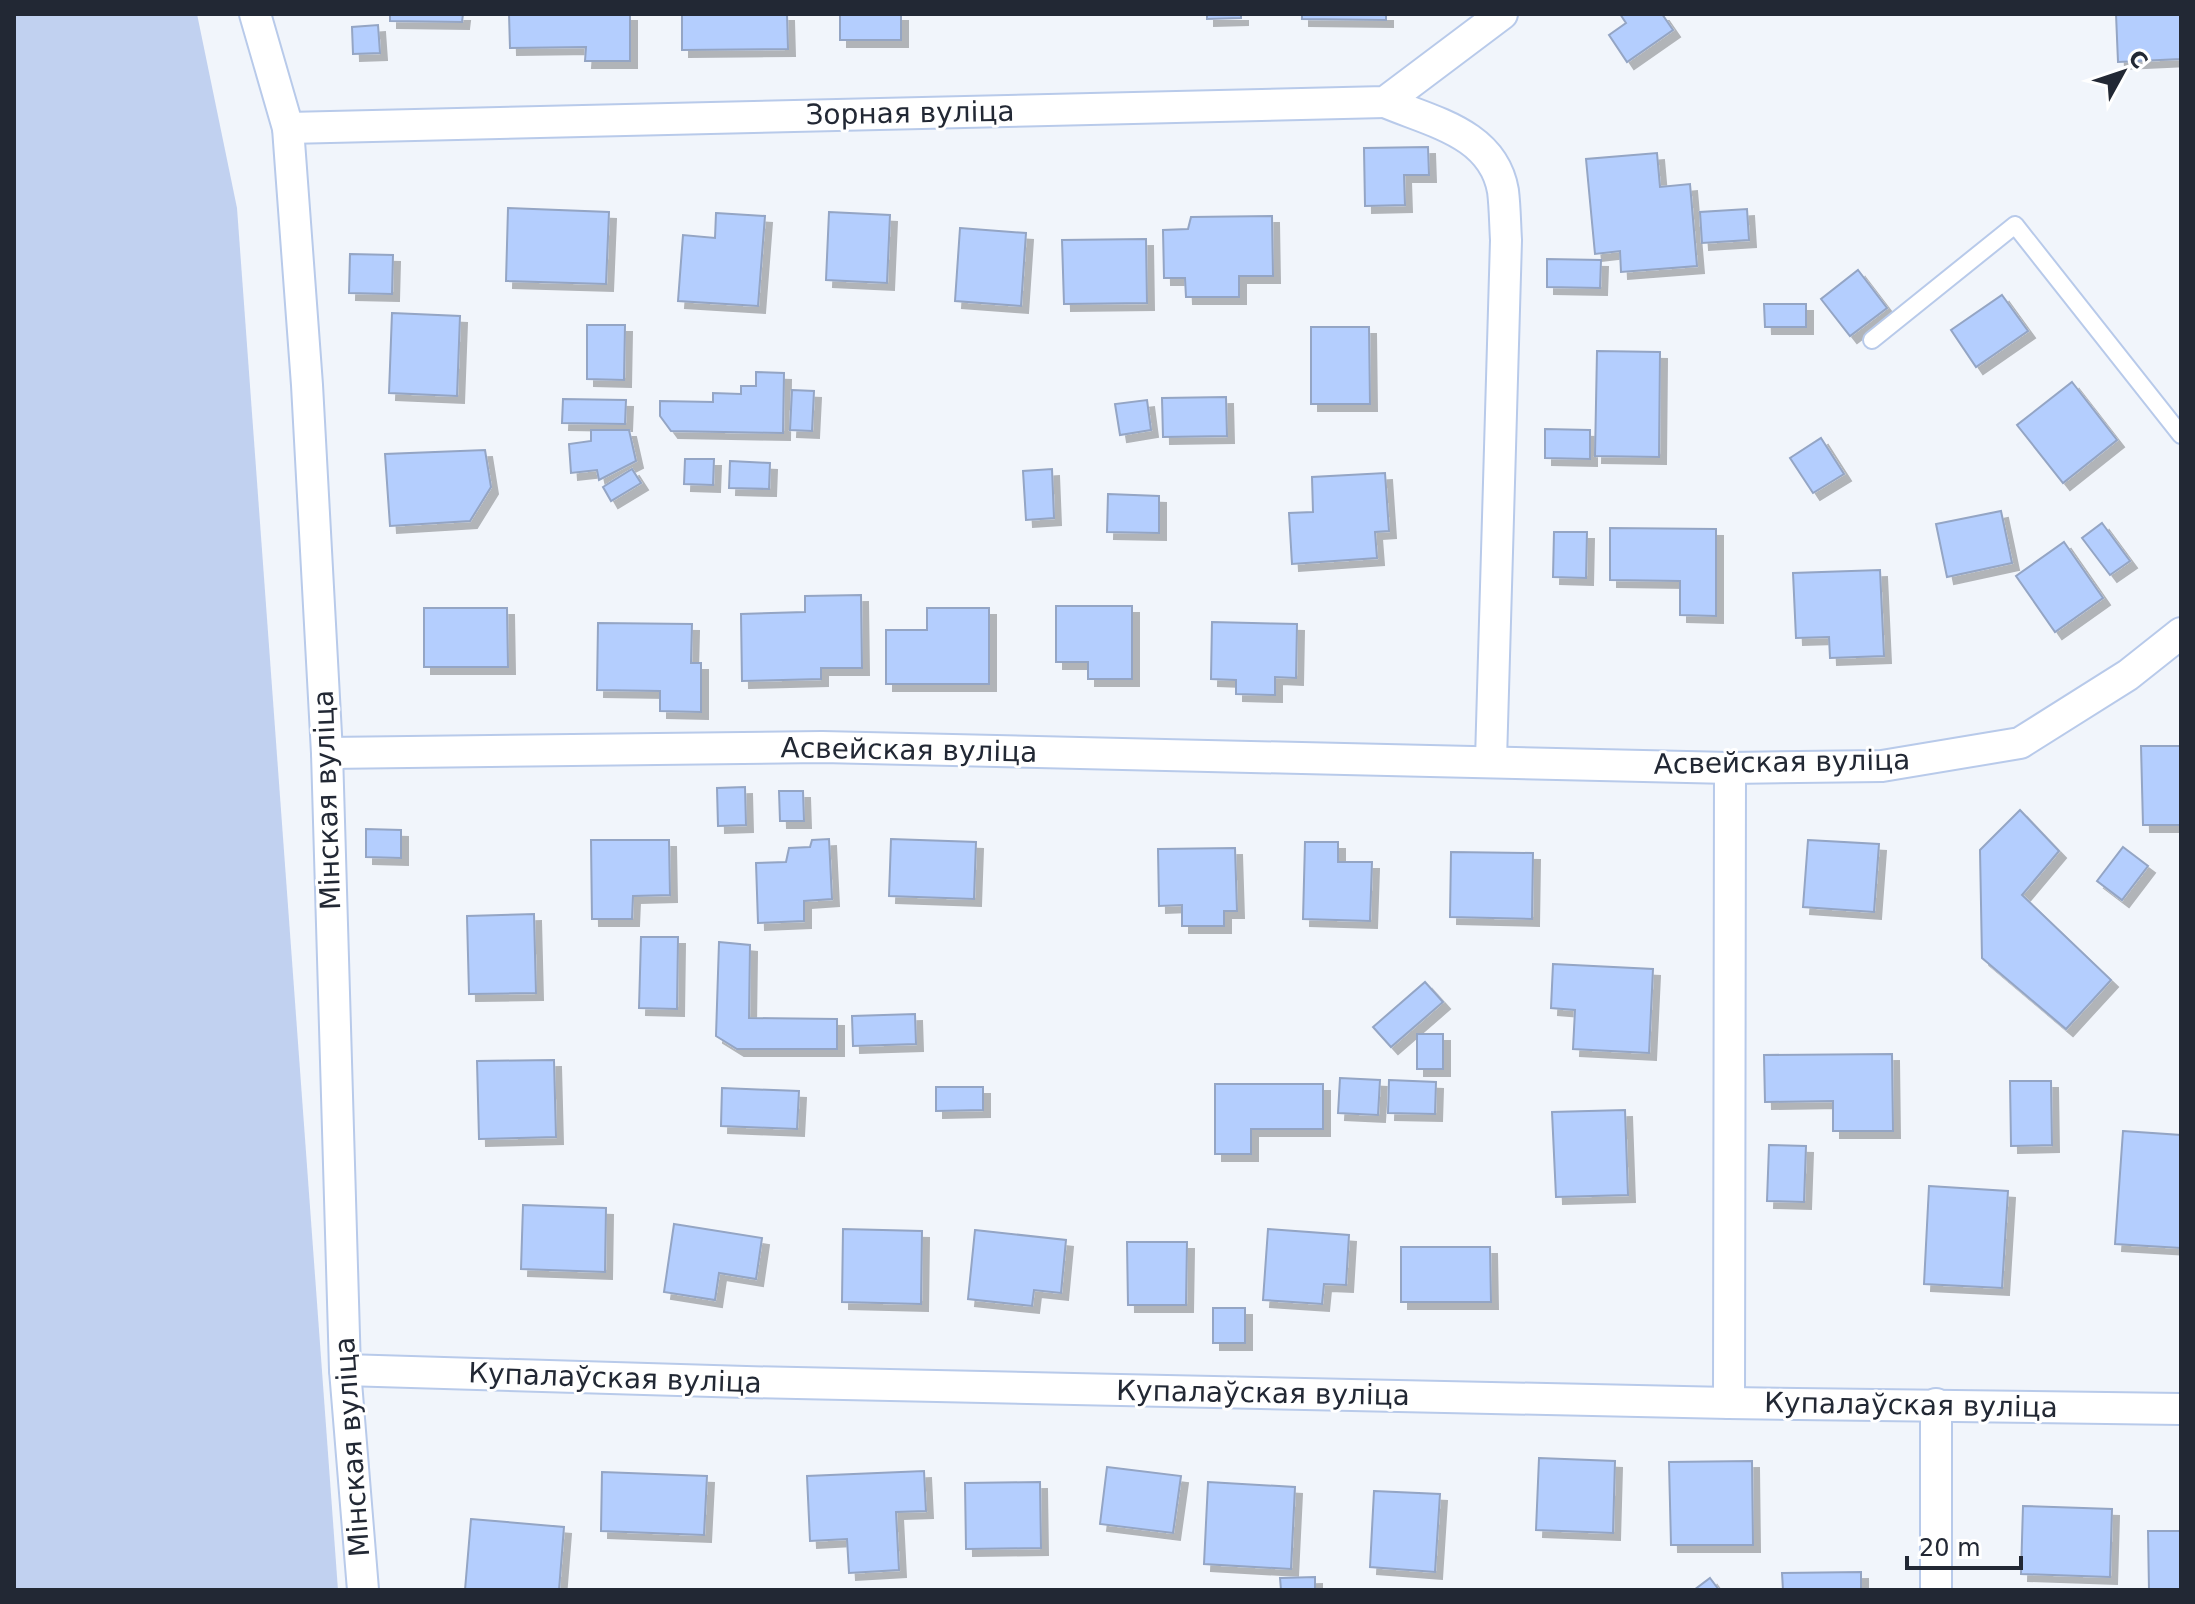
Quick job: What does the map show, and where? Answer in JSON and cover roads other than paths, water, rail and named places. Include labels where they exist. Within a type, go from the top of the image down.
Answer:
[{"type":"street","name":"Мінская вуліца","points":[[255,14],[288,128],[307,385],[327,753],[345,1370],[363,1590]]},
{"type":"street","points":[[1385,102],[1502,14]]},
{"type":"street","name":"Зорная вуліца","points":[[288,128],[1385,102]]},
{"type":"street","points":[[1385,102],[1473,139],[1488,154],[1503,188],[1506,240],[1491,760]]},
{"type":"street","name":"Асвейская вуліца","points":[[327,753],[822,747],[1491,760],[1730,768],[1882,766],[2020,743],[2128,675],[2181,633]]},
{"type":"street","points":[[1729,1403],[1730,768]]},
{"type":"street","name":"Купалаўская вуліца","points":[[345,1370],[1729,1403],[2181,1409]]},
{"type":"street","points":[[1936,1404],[1936,1590]]},
{"type":"lane","points":[[1872,340],[2015,225],[2181,435]]}]
